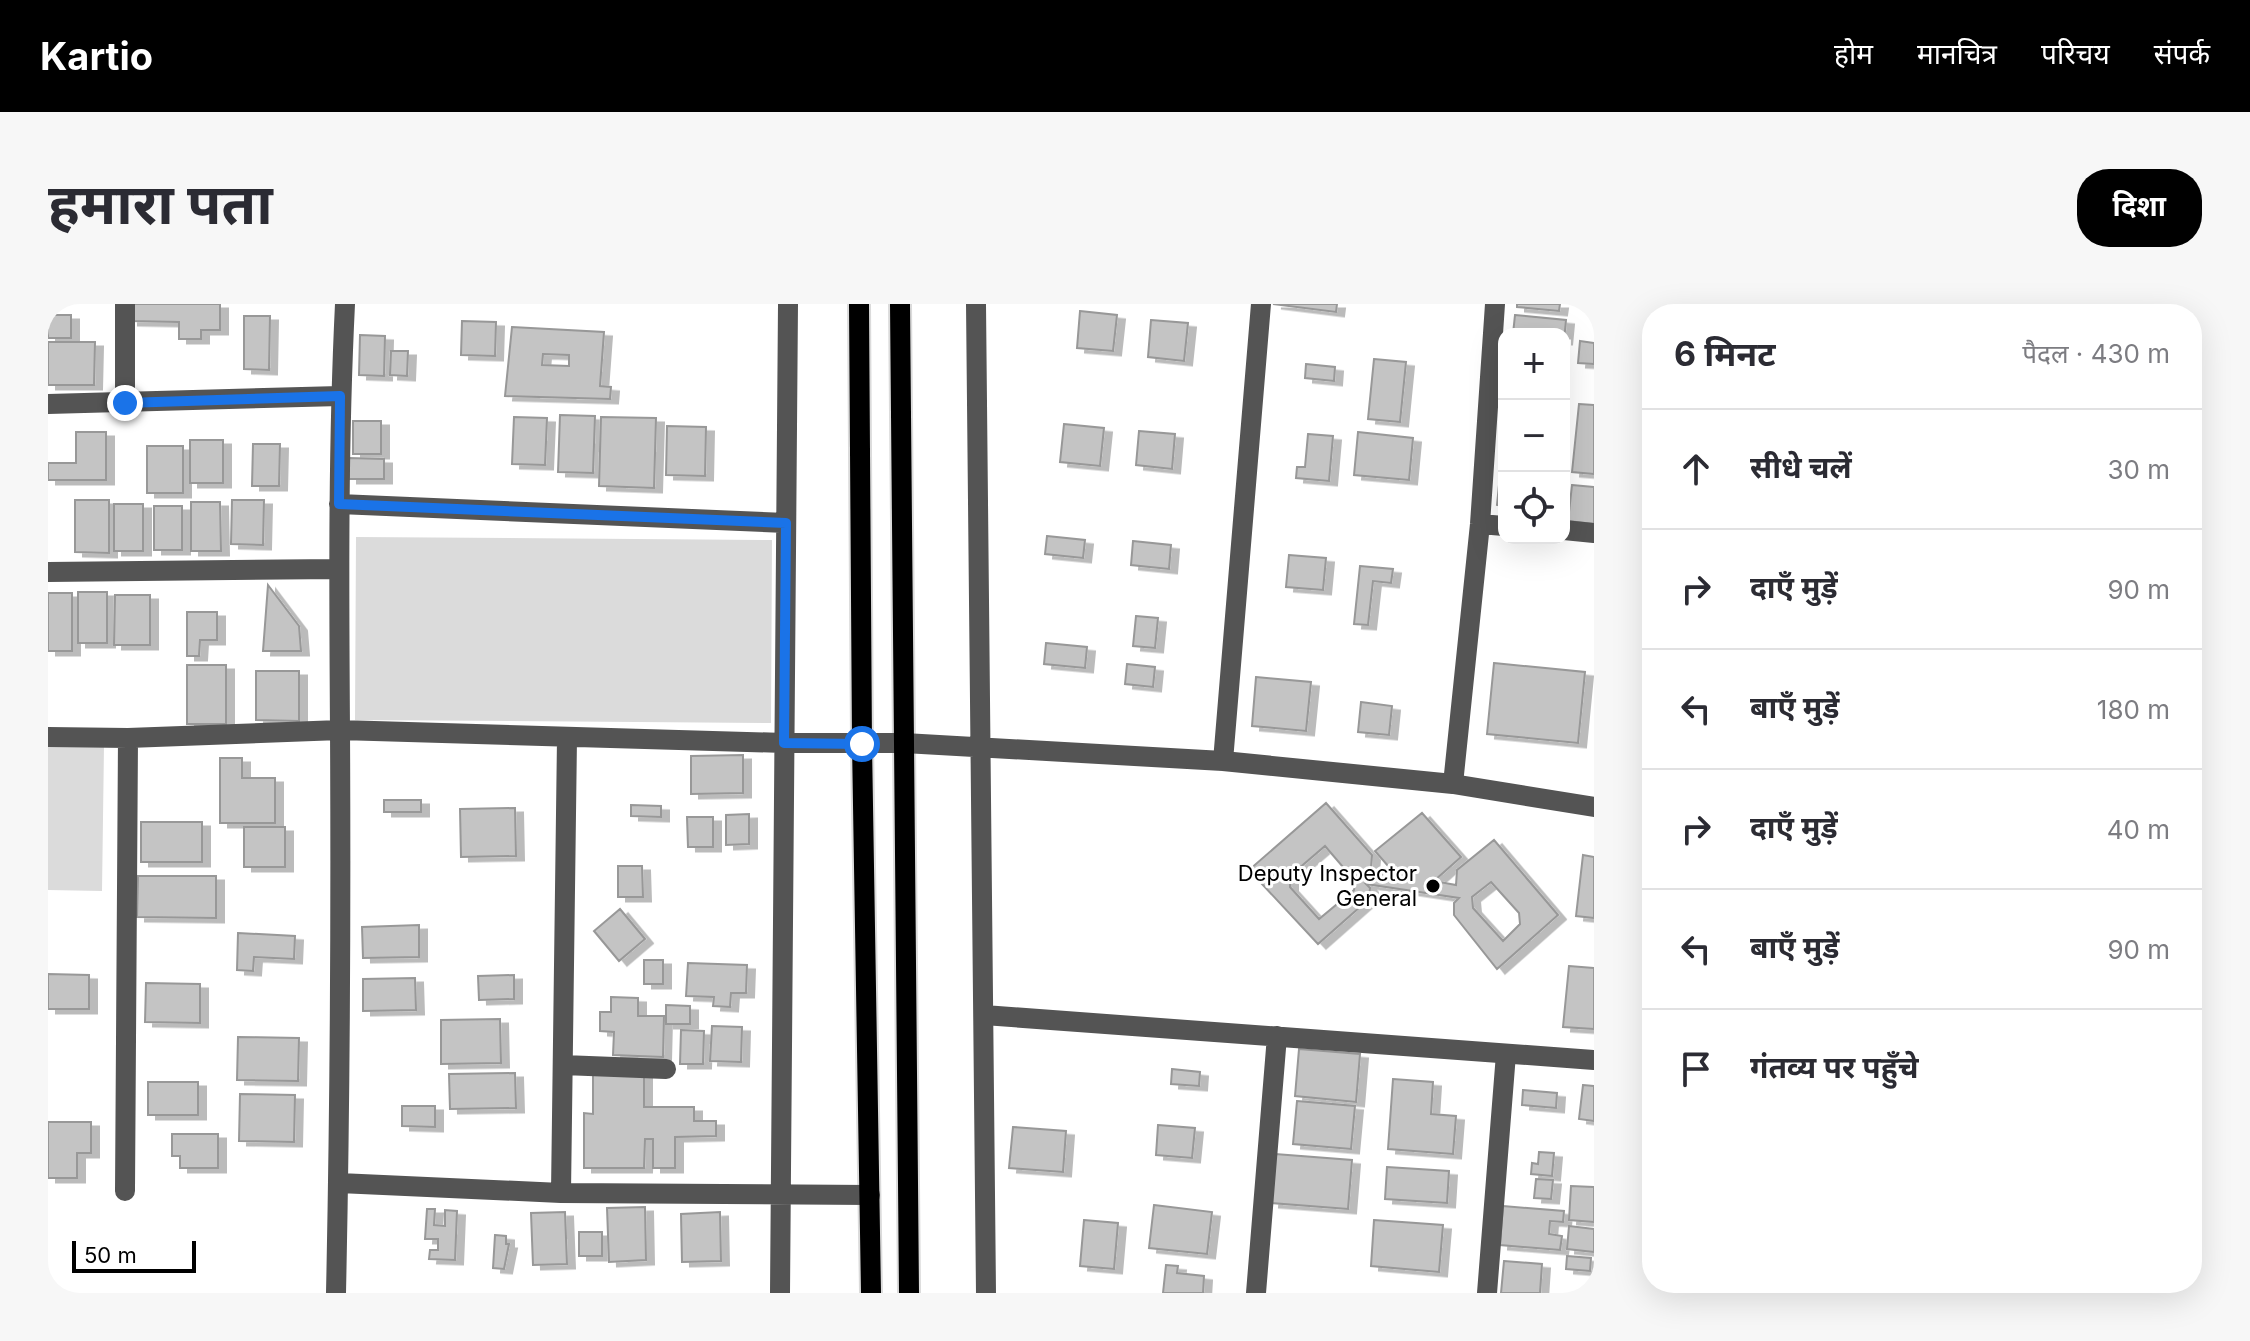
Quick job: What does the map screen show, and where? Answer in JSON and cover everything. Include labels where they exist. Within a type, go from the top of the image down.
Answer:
[{"type":"main road","points":[[859,304],[871,1293]]},
{"type":"main road","points":[[900,304],[909,1293]]},
{"type":"street","points":[[125,304],[125,403]]},
{"type":"street","points":[[336,1293],[339,1183],[338,569],[340,396],[345,304]]},
{"type":"street","points":[[780,1293],[788,304]]},
{"type":"street","points":[[976,304],[986,1293]]},
{"type":"street","points":[[1223,761],[1261,304]]},
{"type":"street","points":[[1453,784],[1480,524],[1495,304]]},
{"type":"street","points":[[48,404],[340,396]]},
{"type":"street","points":[[339,504],[786,523]]},
{"type":"street","points":[[1480,524],[1498,526]]},
{"type":"street","points":[[1570,531],[1594,533]]},
{"type":"street","points":[[48,572],[338,569]]},
{"type":"street","points":[[48,737],[128,738],[340,730],[567,738],[904,743],[1223,761],[1453,784],[1594,807]]},
{"type":"street","points":[[125,1191],[128,738]]},
{"type":"street","points":[[561,1193],[567,738]]},
{"type":"street","points":[[984,1015],[1594,1060]]},
{"type":"street","points":[[1256,1293],[1277,1036]]},
{"type":"street","points":[[1487,1293],[1506,1054]]},
{"type":"street","points":[[563,1065],[666,1069]]},
{"type":"street","points":[[339,1183],[561,1193],[870,1195]]},
{"type":"shaded area","points":[[356,537],[772,540],[771,723],[355,720]]},
{"type":"shaded area","points":[[48,745],[104,745],[102,891],[48,890]]},
{"type":"building","points":[[130,304],[220,304],[220,330],[201,330],[201,339],[179,339],[179,322],[130,321]]},
{"type":"building","points":[[1273,304],[1337,304],[1336,312]]},
{"type":"building","points":[[1517,304],[1560,304],[1559,311],[1517,307]]},
{"type":"building","points":[[1080,311],[1117,315],[1113,351],[1077,348]]},
{"type":"building","points":[[48,315],[71,315],[71,338],[48,338]]},
{"type":"building","points":[[1515,315],[1566,320],[1565,328],[1514,328]]},
{"type":"building","points":[[244,316],[270,316],[269,370],[244,369]]},
{"type":"building","points":[[1151,320],[1188,323],[1184,361],[1148,357]]},
{"type":"building","points":[[462,321],[496,322],[495,356],[461,355]]},
{"type":"building","points":[[512,327],[604,332],[600,386],[611,387],[610,399],[505,396]],"holes":[[[543,354],[569,355],[569,366],[542,365]]]},
{"type":"building","points":[[360,335],[385,336],[384,376],[359,375]]},
{"type":"building","points":[[1580,341],[1594,343],[1594,364],[1578,363]]},
{"type":"building","points":[[48,342],[95,342],[94,385],[48,385]]},
{"type":"building","points":[[391,351],[408,351],[407,376],[390,375]]},
{"type":"building","points":[[1374,359],[1406,362],[1400,422],[1368,419]]},
{"type":"building","points":[[1306,364],[1335,367],[1334,381],[1305,378]]},
{"type":"building","points":[[1579,404],[1594,405],[1594,474],[1572,472]]},
{"type":"building","points":[[560,415],[595,416],[593,473],[558,472]]},
{"type":"building","points":[[514,417],[547,418],[545,465],[512,464]]},
{"type":"building","points":[[601,417],[656,418],[654,488],[599,486]]},
{"type":"building","points":[[353,421],[381,421],[381,454],[353,454]]},
{"type":"building","points":[[1064,424],[1104,428],[1100,466],[1060,462]]},
{"type":"building","points":[[667,426],[706,427],[705,476],[666,475]]},
{"type":"building","points":[[1139,431],[1175,434],[1172,469],[1136,465]]},
{"type":"building","points":[[76,432],[106,432],[106,480],[48,480],[48,463],[76,463]]},
{"type":"building","points":[[1358,432],[1413,438],[1409,480],[1354,475]]},
{"type":"building","points":[[1308,434],[1333,436],[1329,481],[1296,478],[1297,467],[1305,467]]},
{"type":"building","points":[[190,440],[223,440],[223,483],[190,483]]},
{"type":"building","points":[[253,444],[280,444],[279,486],[252,486]]},
{"type":"building","points":[[147,446],[183,446],[183,493],[147,493]]},
{"type":"building","points":[[349,458],[384,459],[384,479],[349,479]]},
{"type":"building","points":[[1572,485],[1594,487],[1594,524],[1570,521]]},
{"type":"building","points":[[75,500],[109,500],[109,553],[75,552]]},
{"type":"building","points":[[232,500],[264,500],[263,545],[231,544]]},
{"type":"building","points":[[191,502],[220,502],[221,551],[191,551]]},
{"type":"building","points":[[114,504],[143,504],[143,551],[114,551]]},
{"type":"building","points":[[154,506],[182,506],[182,550],[154,550]]},
{"type":"building","points":[[1047,536],[1085,540],[1083,558],[1045,554]]},
{"type":"building","points":[[1133,541],[1171,545],[1169,569],[1131,565]]},
{"type":"building","points":[[1289,555],[1326,558],[1323,590],[1286,587]]},
{"type":"building","points":[[1360,566],[1393,569],[1391,583],[1373,581],[1368,625],[1354,624]]},
{"type":"building","points":[[268,585],[299,626],[301,651],[263,651]]},
{"type":"building","points":[[78,592],[107,592],[107,643],[78,643]]},
{"type":"building","points":[[48,593],[72,593],[72,651],[48,651]]},
{"type":"building","points":[[115,595],[150,595],[150,645],[114,645]]},
{"type":"building","points":[[187,612],[217,612],[217,640],[200,640],[199,656],[187,656]]},
{"type":"building","points":[[1136,616],[1158,618],[1155,648],[1133,646]]},
{"type":"building","points":[[1046,643],[1087,647],[1085,668],[1044,664]]},
{"type":"building","points":[[1494,663],[1585,672],[1578,743],[1487,734]]},
{"type":"building","points":[[1127,664],[1155,667],[1153,687],[1125,684]]},
{"type":"building","points":[[187,665],[226,665],[226,724],[187,724]]},
{"type":"building","points":[[256,671],[299,671],[299,721],[256,720]]},
{"type":"building","points":[[1256,677],[1311,682],[1306,731],[1252,726]]},
{"type":"building","points":[[1361,702],[1392,706],[1389,735],[1358,732]]},
{"type":"building","points":[[743,755],[743,793],[691,794],[691,756]]},
{"type":"building","points":[[220,758],[242,758],[242,778],[275,778],[275,823],[220,823]]},
{"type":"building","points":[[384,800],[421,800],[421,812],[384,812]]},
{"type":"building","name":"Deputy Inspector General","points":[[1326,803],[1372,855],[1368,872],[1396,875],[1375,851],[1422,813],[1461,857],[1434,881],[1456,885],[1457,870],[1494,840],[1558,915],[1497,969],[1454,915],[1454,903],[1459,898],[1366,884],[1370,888],[1369,899],[1318,944],[1249,870]],"holes":[[[1325,846],[1355,881],[1354,890],[1319,919],[1290,887],[1290,876]],[[1491,882],[1519,913],[1520,924],[1503,941],[1473,908],[1472,897]]]},
{"type":"building","points":[[631,805],[661,806],[661,817],[631,816]]},
{"type":"building","points":[[515,808],[516,856],[461,857],[460,809]]},
{"type":"building","points":[[749,814],[749,844],[726,845],[726,815]]},
{"type":"building","points":[[687,817],[713,817],[713,847],[688,847]]},
{"type":"building","points":[[141,822],[202,822],[202,862],[141,862]]},
{"type":"building","points":[[244,827],[285,827],[285,867],[244,867]]},
{"type":"building","points":[[1583,855],[1594,857],[1594,918],[1576,916]]},
{"type":"building","points":[[618,866],[642,866],[643,897],[618,897]]},
{"type":"building","points":[[138,876],[216,876],[216,918],[137,917]]},
{"type":"building","points":[[620,909],[645,939],[619,961],[594,931]]},
{"type":"building","points":[[419,925],[419,957],[363,958],[362,927]]},
{"type":"building","points":[[238,933],[295,936],[294,959],[254,957],[253,971],[237,970]]},
{"type":"building","points":[[644,960],[663,960],[663,984],[644,984]]},
{"type":"building","points":[[688,963],[747,965],[746,993],[731,993],[730,1007],[713,1006],[714,997],[686,996]]},
{"type":"building","points":[[1569,966],[1594,968],[1594,1029],[1563,1027]]},
{"type":"building","points":[[48,974],[89,975],[89,1009],[48,1009]]},
{"type":"building","points":[[514,975],[514,999],[479,1000],[478,976]]},
{"type":"building","points":[[415,978],[416,1010],[363,1011],[363,979]]},
{"type":"building","points":[[146,983],[200,984],[200,1023],[145,1022]]},
{"type":"building","points":[[611,997],[638,998],[638,1016],[664,1016],[663,1057],[613,1055],[614,1032],[600,1031],[600,1012],[611,1012]]},
{"type":"building","points":[[666,1005],[690,1006],[690,1024],[666,1024]]},
{"type":"building","points":[[500,1019],[501,1063],[441,1064],[441,1020]]},
{"type":"building","points":[[712,1026],[742,1027],[741,1062],[710,1061]]},
{"type":"building","points":[[681,1030],[704,1031],[703,1064],[680,1064]]},
{"type":"building","points":[[238,1037],[299,1038],[298,1081],[237,1080]]},
{"type":"building","points":[[1299,1049],[1360,1054],[1356,1102],[1295,1096]]},
{"type":"building","points":[[1172,1069],[1200,1072],[1199,1086],[1171,1084]]},
{"type":"building","points":[[515,1073],[516,1108],[450,1109],[449,1074]]},
{"type":"building","points":[[593,1074],[644,1074],[644,1107],[694,1107],[694,1121],[716,1121],[716,1136],[675,1137],[675,1168],[653,1168],[653,1139],[645,1139],[644,1168],[584,1168],[584,1113],[593,1114]]},
{"type":"building","points":[[1393,1079],[1433,1082],[1431,1114],[1456,1116],[1453,1154],[1388,1149]]},
{"type":"building","points":[[148,1082],[198,1082],[198,1115],[148,1115]]},
{"type":"building","points":[[1583,1085],[1594,1086],[1594,1121],[1579,1119]]},
{"type":"building","points":[[1523,1090],[1557,1093],[1556,1108],[1522,1105]]},
{"type":"building","points":[[240,1094],[295,1095],[294,1142],[239,1141]]},
{"type":"building","points":[[1297,1101],[1355,1106],[1351,1149],[1293,1144]]},
{"type":"building","points":[[402,1106],[435,1106],[435,1127],[402,1126]]},
{"type":"building","points":[[48,1122],[91,1122],[91,1153],[77,1153],[77,1178],[48,1178]]},
{"type":"building","points":[[1158,1125],[1195,1128],[1192,1158],[1156,1155]]},
{"type":"building","points":[[1013,1127],[1066,1131],[1063,1172],[1009,1168]]},
{"type":"building","points":[[172,1134],[218,1134],[218,1168],[180,1168],[180,1156],[172,1156]]},
{"type":"building","points":[[1539,1152],[1554,1153],[1552,1176],[1531,1174],[1532,1163],[1538,1164]]},
{"type":"building","points":[[1275,1154],[1352,1160],[1348,1209],[1271,1203]]},
{"type":"building","points":[[1387,1167],[1449,1171],[1447,1203],[1385,1199]]},
{"type":"building","points":[[1536,1179],[1553,1180],[1551,1199],[1534,1198]]},
{"type":"building","points":[[1571,1186],[1594,1187],[1594,1222],[1569,1220]]},
{"type":"building","points":[[1154,1205],[1212,1212],[1207,1254],[1149,1248]]},
{"type":"building","points":[[1503,1206],[1564,1211],[1563,1222],[1550,1221],[1549,1234],[1562,1236],[1560,1250],[1500,1245]]},
{"type":"building","points":[[645,1207],[646,1260],[609,1262],[607,1208]]},
{"type":"building","points":[[427,1209],[435,1209],[434,1225],[445,1226],[445,1210],[457,1211],[455,1260],[429,1259],[430,1250],[438,1250],[438,1239],[425,1239]]},
{"type":"building","points":[[565,1212],[567,1264],[533,1265],[531,1213]]},
{"type":"building","points":[[720,1212],[721,1261],[682,1262],[681,1214]]},
{"type":"building","points":[[1084,1220],[1118,1223],[1114,1269],[1080,1266]]},
{"type":"building","points":[[1374,1220],[1443,1225],[1439,1272],[1371,1266]]},
{"type":"building","points":[[1569,1226],[1594,1229],[1594,1252],[1567,1249]]},
{"type":"building","points":[[579,1232],[602,1232],[602,1256],[579,1256]]},
{"type":"building","points":[[495,1235],[506,1236],[506,1244],[509,1244],[504,1269],[493,1268]]},
{"type":"building","points":[[1567,1256],[1591,1258],[1590,1271],[1566,1269]]},
{"type":"building","points":[[1504,1261],[1542,1264],[1540,1293],[1501,1293]]},
{"type":"building","points":[[1166,1265],[1178,1266],[1177,1273],[1204,1276],[1203,1293],[1163,1293]]},
{"type":"place","name":"Deputy Inspector General","points":[[1433,886]]},
{"type":"route","points":[[125,403],[340,396],[339,504],[786,523],[784,743],[862,744]]}]
